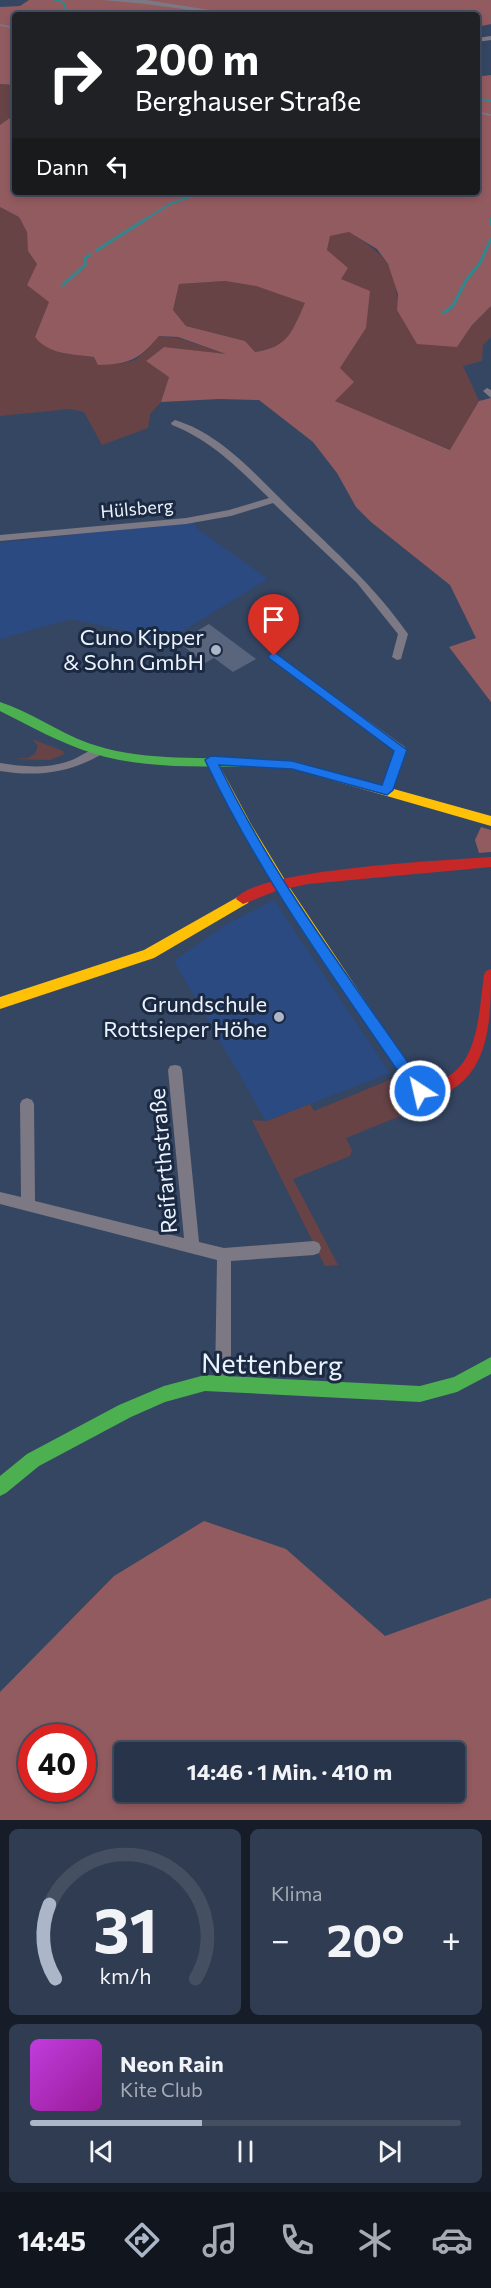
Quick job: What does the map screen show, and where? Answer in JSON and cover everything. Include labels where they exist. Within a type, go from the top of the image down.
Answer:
[{"type":"street","points":[[105,0],[146,2],[218,12]]},
{"type":"street","points":[[176,423],[196,430],[233,458],[360,581],[403,634],[397,657]]},
{"type":"street","name":"Hülsberg","points":[[0,538],[186,521],[231,513],[275,499]]},
{"type":"street","points":[[274,656],[401,750],[387,790]]},
{"type":"street","points":[[0,706],[74,742],[98,751],[141,759],[292,765],[491,821]]},
{"type":"street","points":[[0,767],[22,770],[61,769],[82,762],[98,751]]},
{"type":"street","points":[[211,760],[227,794],[279,885],[420,1091],[436,1091],[451,1086],[465,1075],[477,1058],[491,975]]},
{"type":"street","points":[[0,1003],[149,954],[257,891],[329,876],[491,862]]},
{"type":"street","name":"Reifarthstraße","points":[[175,1070],[192,1247]]},
{"type":"street","points":[[27,1104],[28,1205]]},
{"type":"street","name":"Reifarthstraße","points":[[0,1198],[224,1255],[314,1248]]},
{"type":"street","points":[[223,1383],[224,1255]]},
{"type":"street","name":"Nettenberg","points":[[0,1487],[33,1460],[125,1411],[164,1394],[205,1383],[420,1394],[453,1386],[475,1376],[491,1365]]},
{"type":"shaded area","points":[[29,0],[491,0],[491,24],[480,26],[480,12],[12,12],[12,85],[0,84],[0,7],[20,6]]},
{"type":"shaded area","points":[[480,74],[491,75],[491,306],[472,325],[457,347],[417,344],[397,310],[398,294],[388,264],[377,249],[349,232],[330,236],[327,250],[348,268],[341,279],[370,291],[366,328],[340,368],[354,382],[335,401],[450,450],[479,401],[491,398],[491,702],[449,647],[476,638],[450,585],[371,522],[356,507],[337,473],[313,442],[259,400],[219,399],[161,402],[169,377],[146,361],[164,347],[226,354],[178,337],[159,336],[145,351],[133,359],[98,365],[94,357],[54,350],[35,337],[49,302],[27,285],[37,264],[28,251],[27,232],[19,217],[0,207],[0,125],[12,116],[12,195],[480,195]],"holes":[[[225,281],[256,286],[305,303],[288,336],[282,342],[266,350],[255,352],[245,341],[186,326],[173,310],[179,284]]]},
{"type":"shaded area","points":[[0,84],[12,85],[12,116],[0,125]]},
{"type":"shaded area","points":[[0,207],[19,217],[27,232],[28,251],[37,264],[50,302],[35,336],[61,353],[94,357],[119,364],[135,360],[159,336],[178,338],[229,355],[164,347],[147,360],[169,377],[161,402],[150,414],[148,428],[102,445],[84,412],[70,409],[0,416]]},
{"type":"shaded area","points":[[349,232],[380,255],[392,272],[397,295],[397,310],[457,347],[472,325],[491,306],[491,337],[483,345],[482,361],[463,366],[479,401],[451,450],[334,401],[340,368],[366,328],[327,251],[330,236]]},
{"type":"shaded area","points":[[225,281],[256,286],[306,302],[293,329],[283,341],[276,346],[255,352],[245,341],[186,326],[173,310],[179,284]]},
{"type":"shaded area","points":[[194,521],[196,528],[268,579],[160,645],[135,633],[71,619],[0,639],[0,543]]},
{"type":"shaded area","points":[[32,739],[63,751],[64,754],[50,760],[13,759],[27,758],[35,754],[38,746]]},
{"type":"shaded area","points":[[481,827],[491,830],[491,852],[479,853],[475,840]]},
{"type":"shaded area","name":"Grundschule Rottsieper Höhe","points":[[274,900],[390,1073],[266,1121],[174,961],[227,924]]},
{"type":"shaded area","points":[[394,1078],[416,1107],[410,1112],[346,1138],[352,1150],[350,1156],[293,1179],[338,1265],[325,1266],[252,1120],[267,1121],[310,1104],[314,1111]]},
{"type":"shaded area","points":[[204,1521],[286,1549],[385,1636],[491,1598],[491,1820],[0,1820],[0,1692],[114,1576]]},
{"type":"building","name":"Cuno Kipper & Sohn GmbH","points":[[209,624],[256,659],[233,672],[214,658],[205,663],[178,642]]},
{"type":"waterway","points":[[55,0],[63,2],[67,12]]},
{"type":"waterway","points":[[480,99],[491,101]]},
{"type":"waterway","points":[[143,221],[170,204],[195,195]]},
{"type":"waterway","points":[[491,218],[491,224]]},
{"type":"waterway","points":[[97,250],[146,219]]},
{"type":"waterway","points":[[443,313],[452,307],[467,279],[480,263],[491,239]]},
{"type":"waterway","points":[[63,285],[85,265],[85,258],[90,255]]},
{"type":"tram line","points":[[0,25],[12,27]]},
{"type":"tram line","points":[[480,113],[491,115]]},
{"type":"traffic: fast","points":[[0,706],[71,741],[113,754],[171,761],[247,763]]},
{"type":"traffic: fast","points":[[0,1487],[33,1460],[125,1411],[164,1394],[205,1383],[420,1394],[457,1384],[491,1365]]},
{"type":"traffic: slow","points":[[211,760],[283,889],[365,1012]]},
{"type":"traffic: slow","points":[[247,763],[293,765],[491,821]]},
{"type":"traffic: slow","points":[[0,1003],[149,954],[243,899]]},
{"type":"traffic: jam","points":[[243,899],[274,886],[308,879],[491,862]]},
{"type":"traffic: jam","points":[[365,1012],[420,1091],[440,1088],[457,1079],[476,1055],[485,1023],[491,975]]},
{"type":"place","name":"Cuno Kipper & Sohn GmbH","points":[[216,650]]},
{"type":"place","name":"Grundschule Rottsieper Höhe","points":[[279,1017]]},
{"type":"route","points":[[274,656],[401,750],[387,790],[292,765],[211,760],[227,794],[279,885],[336,972],[420,1091]]}]
